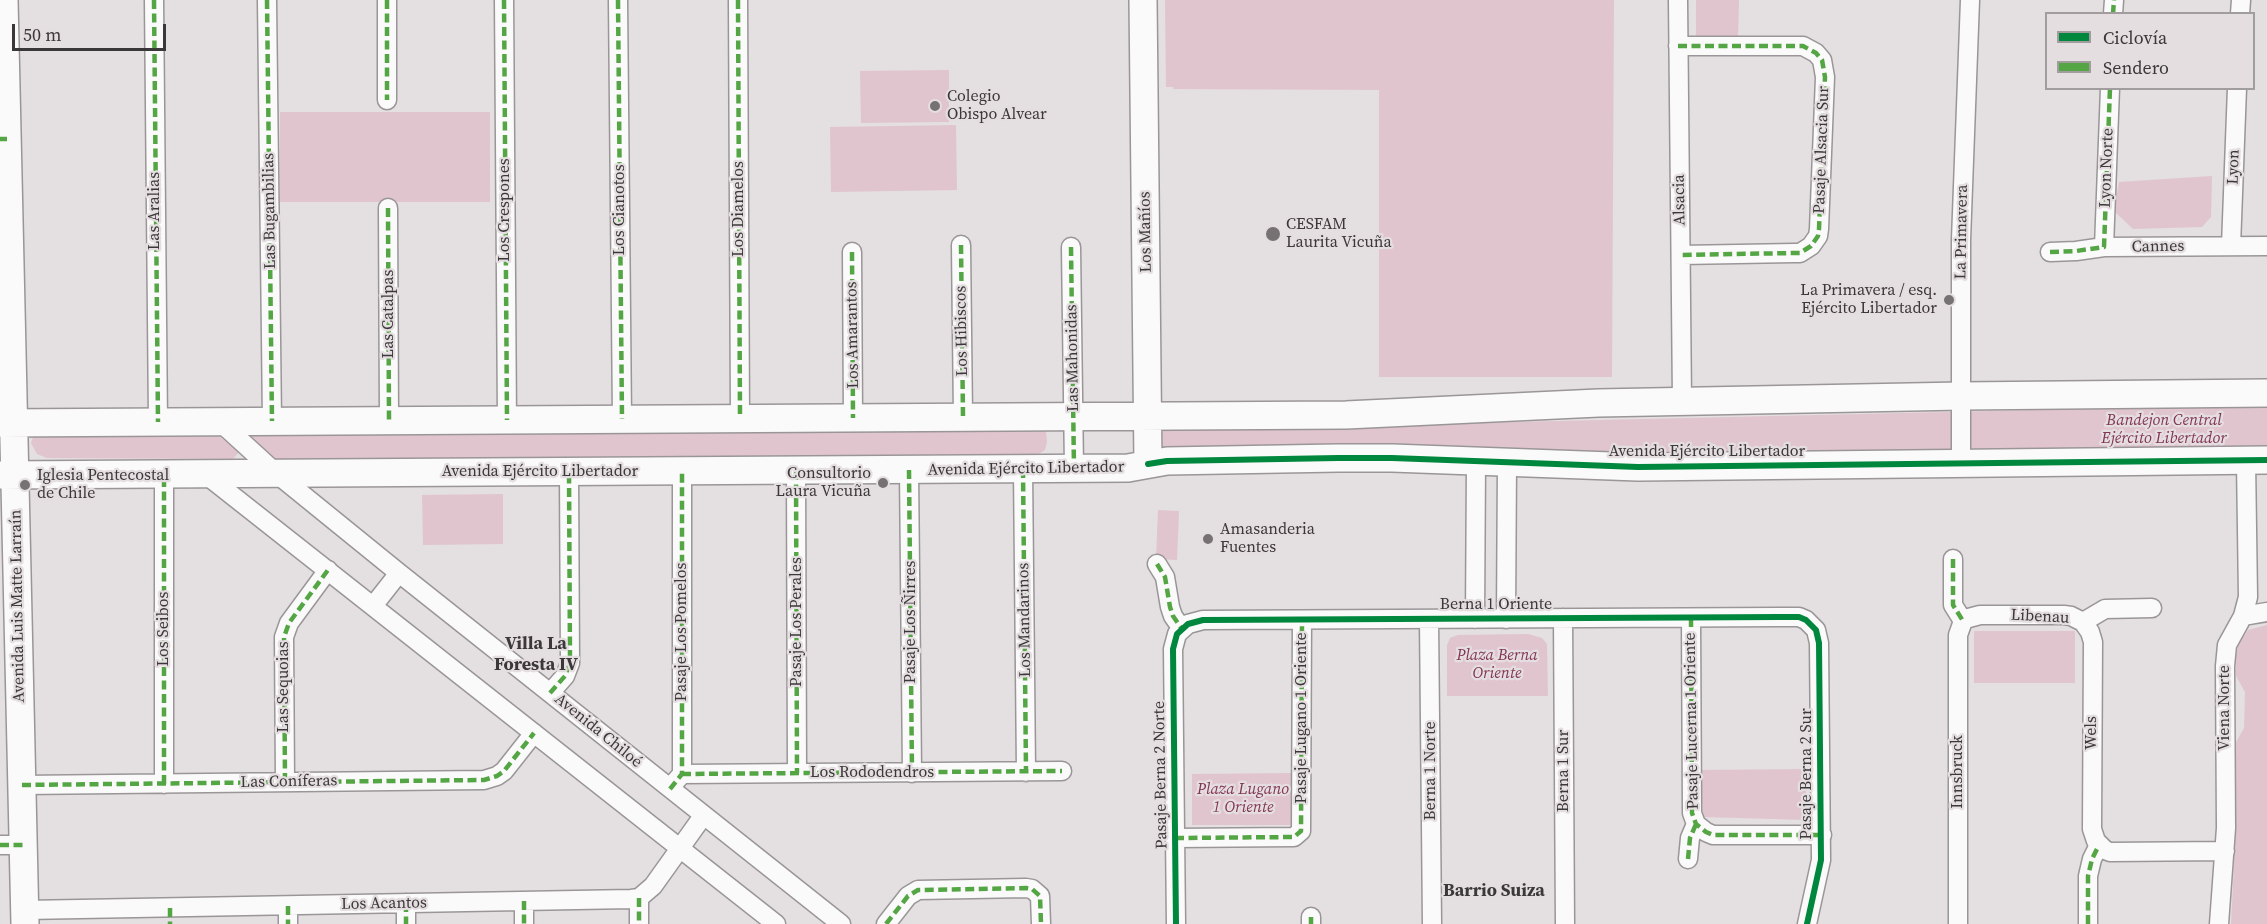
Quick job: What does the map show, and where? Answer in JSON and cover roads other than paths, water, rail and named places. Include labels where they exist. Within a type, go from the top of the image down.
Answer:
[{"type":"main road","name":"Avenida Luis Matte Larraín","points":[[4,0],[7,475],[22,785],[12,845],[25,917]]},
{"type":"main road","name":"Los Mañíos","points":[[1143,0],[1148,464]]},
{"type":"main road","points":[[7,423],[1356,415],[1598,403],[2267,393]]},
{"type":"main road","name":"Avenida Ejército Libertador","points":[[7,475],[1074,469],[1128,468],[1167,461],[1338,458],[1638,467],[2257,460]]},
{"type":"street","name":"Las Aralias","points":[[154,0],[158,422]]},
{"type":"street","name":"Las Bugambilias","points":[[267,0],[272,421]]},
{"type":"street","points":[[387,0],[387,100]]},
{"type":"street","name":"Los Crespones","points":[[504,0],[507,420]]},
{"type":"street","name":"Los Cianotos","points":[[618,0],[622,419]]},
{"type":"street","name":"Los Diamelos","points":[[738,0],[740,418]]},
{"type":"street","name":"Alsacia","points":[[1678,0],[1682,401]]},
{"type":"street","name":"La Primavera","points":[[1961,463],[1961,240],[1970,0]]},
{"type":"street","name":"Pasaje Alsacia Sur","points":[[1678,46],[1803,46],[1816,53],[1822,60],[1825,77],[1819,230],[1811,246],[1794,254],[1681,255]]},
{"type":"street","name":"Lyon Norte","points":[[2104,247],[2110,90]]},
{"type":"street","name":"Lyon","points":[[2231,246],[2237,90]]},
{"type":"street","name":"Las Catalpas","points":[[388,208],[389,420]]},
{"type":"street","name":"Los Hibiscos","points":[[961,245],[963,417]]},
{"type":"street","name":"Cannes","points":[[2050,252],[2076,252],[2104,247],[2267,246]]},
{"type":"street","name":"Las Mahonidas","points":[[1071,247],[1074,469]]},
{"type":"street","name":"Los Amarantos","points":[[852,252],[854,418]]},
{"type":"street","name":"Avenida Chiloé","points":[[219,421],[277,474],[399,573],[841,924]]},
{"type":"street","name":"Viena Norte","points":[[2219,924],[2225,851],[2224,666],[2228,645],[2243,616],[2248,597],[2257,460]]},
{"type":"street","points":[[1475,619],[1476,462]]},
{"type":"street","points":[[1506,619],[1507,463]]},
{"type":"street","name":"Los Mandarinos","points":[[1023,469],[1026,772]]},
{"type":"street","name":"Pasaje Los Perales","points":[[796,471],[797,773]]},
{"type":"street","name":"Pasaje Los Ñirres","points":[[909,471],[912,773]]},
{"type":"street","points":[[550,693],[565,676],[570,663],[569,472]]},
{"type":"street","name":"Pasaje Los Pomelos","points":[[682,472],[682,774]]},
{"type":"street","name":"Los Seibos","points":[[164,474],[164,784]]},
{"type":"street","points":[[206,474],[776,924]]},
{"type":"street","points":[[1953,559],[1953,605],[1963,621]]},
{"type":"street","points":[[1157,564],[1165,577],[1173,616],[1182,629]]},
{"type":"street","name":"Las Sequoias","points":[[285,782],[284,638],[289,622],[328,570]]},
{"type":"street","points":[[373,606],[399,573]]},
{"type":"street","name":"Libenau","points":[[1963,621],[1980,615],[2064,615],[2083,622],[2105,609],[2152,608]]},
{"type":"street","points":[[2243,616],[2267,612]]},
{"type":"street","name":"Berna 1 Oriente","points":[[1182,629],[1195,621],[1203,620],[1792,617],[1812,624]]},
{"type":"street","name":"Berna 1 Sur","points":[[1563,618],[1565,924]]},
{"type":"street","name":"Pasaje Lucerna 1 Oriente","points":[[1691,618],[1692,813],[1696,824],[1713,835],[1822,834]]},
{"type":"street","name":"Berna 1 Norte","points":[[1429,619],[1432,924]]},
{"type":"street","name":"Pasaje Lugano 1 Oriente","points":[[1175,838],[1294,837],[1301,831],[1302,620]]},
{"type":"street","name":"Innsbruck","points":[[1958,924],[1958,635],[1963,621]]},
{"type":"street","name":"Wels","points":[[2083,622],[2093,642],[2092,829],[2093,836],[2099,845]]},
{"type":"street","name":"Pasaje Berna 2 Sur","points":[[1807,924],[1819,875],[1822,834],[1819,643],[1812,624]]},
{"type":"street","name":"Pasaje Berna 2 Norte","points":[[1176,924],[1173,649],[1177,634],[1182,629]]},
{"type":"street","name":"Las Coníferas","points":[[22,785],[491,779],[504,771],[534,733]]},
{"type":"street","name":"Los Rododendros","points":[[682,774],[1062,771]]},
{"type":"street","points":[[670,789],[682,774]]},
{"type":"street","points":[[639,924],[639,898],[653,886],[703,816]]},
{"type":"street","name":"Pasaje Lucerna 1 Oriente","points":[[1688,859],[1690,838],[1696,824]]},
{"type":"street","points":[[2088,924],[2090,866],[2099,845],[2110,852],[2225,851]]},
{"type":"street","points":[[886,924],[908,896],[918,890],[1026,888],[1032,889],[1040,896],[1041,924]]},
{"type":"street","name":"Los Acantos","points":[[25,917],[170,916],[288,906],[639,898]]},
{"type":"street","points":[[524,901],[524,924]]},
{"type":"street","points":[[406,903],[406,924]]},
{"type":"street","points":[[288,906],[288,924]]},
{"type":"place","name":"Colegio Obispo Alvear","points":[[935,106]]},
{"type":"place","name":"CESFAM Laurita Vicuña","points":[[1273,234]]},
{"type":"place","name":"La Primavera / esq. Ejército Libertador","points":[[1949,300]]},
{"type":"place","name":"Consultorio Laura Vicuña","points":[[883,483]]},
{"type":"place","name":"Iglesia Pentecostal de Chile","points":[[25,485]]},
{"type":"place","name":"Amasanderia Fuentes","points":[[1208,539]]},
{"type":"district","name":"Villa La Foresta IV","points":[[536,654]]},
{"type":"district","name":"Barrio Suiza","points":[[1494,891]]},
{"type":"park label","name":"Bandejon Central Ejército Libertador","points":[[2164,430]]},
{"type":"park label","name":"Plaza Berna Oriente","points":[[1497,665]]},
{"type":"park label","name":"Plaza Lugano 1 Oriente","points":[[1243,799]]}]
